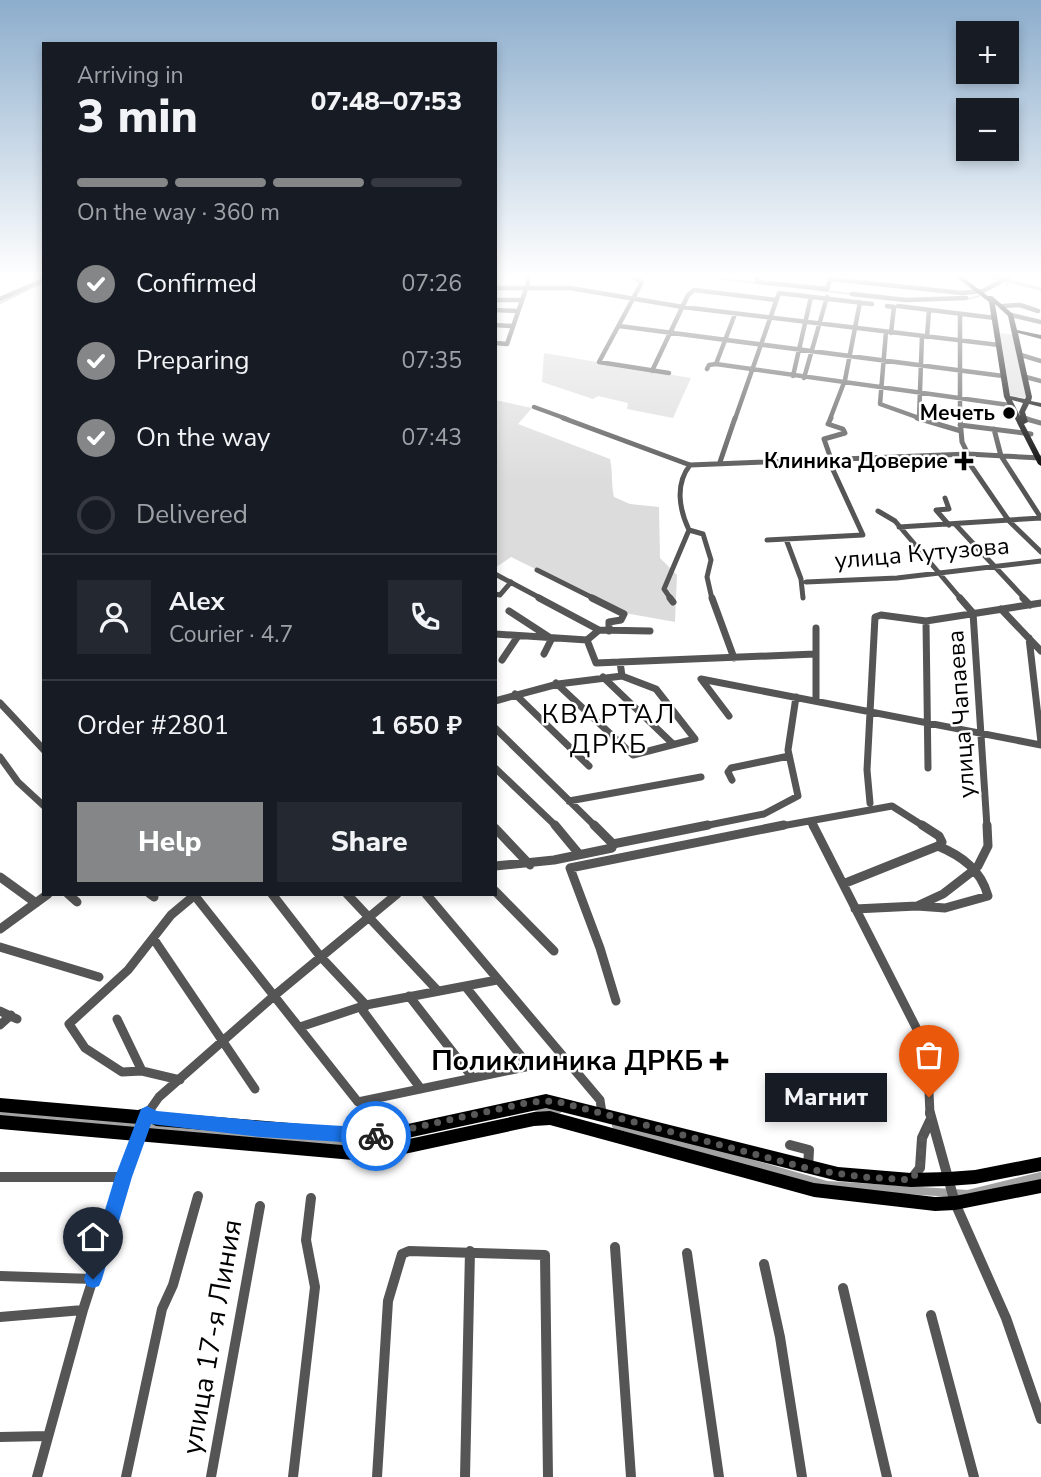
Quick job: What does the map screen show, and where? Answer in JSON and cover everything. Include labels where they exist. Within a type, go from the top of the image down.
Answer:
[{"type":"main road","points":[[999,345],[1009,405],[1029,434]]},
{"type":"main road","points":[[1019,345],[1028,401],[1023,418],[1040,459]]},
{"type":"main road","points":[[1007,397],[1041,405]]},
{"type":"main road","points":[[0,1105],[138,1117],[147,1114],[156,1119],[360,1136],[394,1134],[539,1102],[555,1101],[838,1174],[949,1182],[1041,1164]]},
{"type":"main road","points":[[139,1136],[147,1114]]},
{"type":"main road","points":[[0,1122],[353,1153],[395,1149],[534,1119],[550,1118],[814,1190],[935,1204],[955,1203],[1041,1186]]},
{"type":"street","points":[[608,345],[599,362],[669,373]]},
{"type":"street","points":[[652,371],[665,345]]},
{"type":"street","points":[[716,364],[723,345]]},
{"type":"street","points":[[752,345],[1003,376]]},
{"type":"street","points":[[793,376],[798,345]]},
{"type":"street","points":[[804,378],[813,345]]},
{"type":"street","points":[[767,540],[860,536],[864,533],[830,459],[824,439],[845,433],[843,429],[828,424],[838,404],[852,345]]},
{"type":"street","points":[[887,345],[881,405],[961,428],[1029,434]]},
{"type":"street","points":[[919,418],[923,345]]},
{"type":"street","points":[[960,345],[961,428],[965,454],[1009,521],[1041,552]]},
{"type":"street","points":[[720,462],[760,346]]},
{"type":"street","points":[[1021,355],[1041,360]]},
{"type":"street","points":[[707,369],[709,365],[716,364],[1009,405]]},
{"type":"street","points":[[1026,376],[1041,381]]},
{"type":"street","points":[[534,407],[690,465],[965,454],[1040,459]]},
{"type":"street","points":[[1023,418],[1041,424]]},
{"type":"street","points":[[899,527],[1041,518],[1001,456],[994,429]]},
{"type":"street","points":[[673,602],[664,589],[689,530],[682,514],[680,493],[684,470],[690,465]]},
{"type":"street","points":[[945,498],[949,509],[936,510],[1037,605]]},
{"type":"street","name":"улица Чапаева","points":[[878,511],[888,515],[973,613],[983,734],[988,846],[976,868]]},
{"type":"street","points":[[689,530],[703,534],[711,559],[707,577],[713,604],[734,658]]},
{"type":"street","points":[[786,539],[801,579],[803,598]]},
{"type":"street","name":"улица Кутузова","points":[[806,582],[897,578],[1041,561]]},
{"type":"street","points":[[537,570],[624,614],[621,620],[609,622],[608,631]]},
{"type":"street","points":[[497,575],[599,630],[650,631]]},
{"type":"street","points":[[497,594],[500,595],[511,582]]},
{"type":"street","points":[[870,803],[867,770],[877,615],[926,621],[1037,605]]},
{"type":"street","points":[[1001,609],[1041,651]]},
{"type":"street","points":[[509,611],[552,638]]},
{"type":"street","points":[[926,621],[928,768]]},
{"type":"street","points":[[816,628],[816,701]]},
{"type":"street","points":[[497,634],[587,640],[599,630]]},
{"type":"street","points":[[502,660],[518,636]]},
{"type":"street","points":[[544,654],[552,638]]},
{"type":"street","points":[[729,716],[701,680],[1041,743],[1029,638]]},
{"type":"street","points":[[587,640],[596,663],[816,654]]},
{"type":"street","points":[[620,662],[622,676]]},
{"type":"street","points":[[497,700],[556,682],[622,676],[656,689],[695,739],[634,755],[556,682]]},
{"type":"street","points":[[603,677],[673,744]]},
{"type":"street","points":[[515,694],[589,766]]},
{"type":"street","points":[[497,866],[530,865],[764,814],[798,796],[789,756],[788,727],[796,697]]},
{"type":"street","points":[[0,703],[42,748]]},
{"type":"street","points":[[497,731],[612,846]]},
{"type":"street","points":[[732,780],[728,772],[731,768],[789,756]]},
{"type":"street","points":[[0,757],[18,782],[42,804]]},
{"type":"street","points":[[497,770],[555,825],[579,854]]},
{"type":"street","points":[[569,801],[701,777]]},
{"type":"street","points":[[616,1001],[600,948],[570,868],[811,822],[870,808],[892,806],[939,836],[942,842],[938,846],[843,884]]},
{"type":"street","points":[[811,822],[927,1049],[930,1121],[955,1203],[1006,1318],[1041,1419]]},
{"type":"street","points":[[497,830],[530,865]]},
{"type":"street","points":[[855,909],[917,906],[945,908],[988,896],[986,884],[976,868],[955,852],[938,846]]},
{"type":"street","points":[[917,906],[943,894],[976,868]]},
{"type":"street","points":[[0,877],[36,903]]},
{"type":"street","points":[[497,893],[554,951]]},
{"type":"street","points":[[0,929],[45,896]]},
{"type":"street","points":[[70,896],[77,902]]},
{"type":"street","points":[[180,1080],[142,1072],[122,1072],[85,1048],[69,1024],[128,970],[171,915],[195,896]]},
{"type":"street","points":[[197,896],[358,1102],[564,1059]]},
{"type":"street","points":[[274,896],[320,956],[366,1005]]},
{"type":"street","points":[[349,896],[438,991]]},
{"type":"street","points":[[147,1114],[159,1097],[320,956],[395,896]]},
{"type":"street","points":[[428,896],[600,1100],[602,1113]]},
{"type":"street","points":[[153,938],[255,1089]]},
{"type":"street","points":[[0,947],[99,977]]},
{"type":"street","points":[[300,1027],[366,1005],[497,980]]},
{"type":"street","points":[[465,986],[529,1066]]},
{"type":"street","points":[[409,996],[473,1078]]},
{"type":"street","points":[[366,1005],[363,1011],[421,1089]]},
{"type":"street","points":[[0,1011],[14,1017],[0,1025]]},
{"type":"street","points":[[117,1018],[142,1072]]},
{"type":"street","points":[[911,1180],[920,1168],[922,1138],[930,1121]]},
{"type":"street","points":[[37,1477],[83,1310],[139,1136]]},
{"type":"street","points":[[790,1145],[809,1150],[808,1168]]},
{"type":"street","points":[[0,1177],[124,1177]]},
{"type":"street","points":[[126,1477],[162,1309],[173,1285],[198,1196]]},
{"type":"street","points":[[293,1477],[314,1287],[306,1240],[311,1198]]},
{"type":"street","name":"улица 17-я Линия","points":[[211,1477],[260,1206]]},
{"type":"street","points":[[615,1247],[631,1477]]},
{"type":"street","points":[[377,1477],[388,1301],[402,1254],[409,1251],[545,1255],[548,1477]]},
{"type":"street","points":[[464,1477],[470,1251]]},
{"type":"street","points":[[687,1253],[719,1477]]},
{"type":"street","points":[[764,1264],[780,1337],[802,1477]]},
{"type":"street","points":[[0,1276],[93,1279]]},
{"type":"street","points":[[843,1288],[887,1477]]},
{"type":"street","points":[[0,1317],[83,1310]]},
{"type":"street","points":[[931,1315],[974,1477]]},
{"type":"street","points":[[0,1437],[47,1436]]},
{"type":"shaded area","points":[[1002,345],[1017,345],[1026,398],[1010,396]]},
{"type":"shaded area","points":[[544,353],[691,378],[673,418],[627,409],[628,403],[598,396],[593,399],[542,382]]},
{"type":"shaded area","points":[[497,400],[532,408],[518,424],[610,459],[614,497],[630,504],[659,507],[660,558],[677,575],[675,622],[625,613],[511,557],[497,567]]},
{"type":"waterway","points":[[537,1109],[559,1110]]},
{"type":"waterway","points":[[16,1114],[0,1113],[354,1144],[394,1140]]},
{"type":"waterway","points":[[616,1125],[827,1185],[968,1194],[1041,1176]]},
{"type":"way so far","points":[[376,1136],[531,1102],[555,1101],[814,1170],[911,1180],[920,1168],[922,1138],[930,1121],[929,1097]]},
{"type":"place","name":"Мечеть","points":[[1009,413]]},
{"type":"place","name":"Клиника Доверие","points":[[964,461]]},
{"type":"place","name":"Поликлиника ДРКБ","points":[[719,1061]]},
{"type":"place","name":"Магнит","points":[[929,1097]]},
{"type":"district","name":"КВАРТАЛ ДРКБ","points":[[609,729]]},
{"type":"route","points":[[93,1279],[124,1177],[147,1114],[156,1119],[260,1129],[376,1136]]}]
